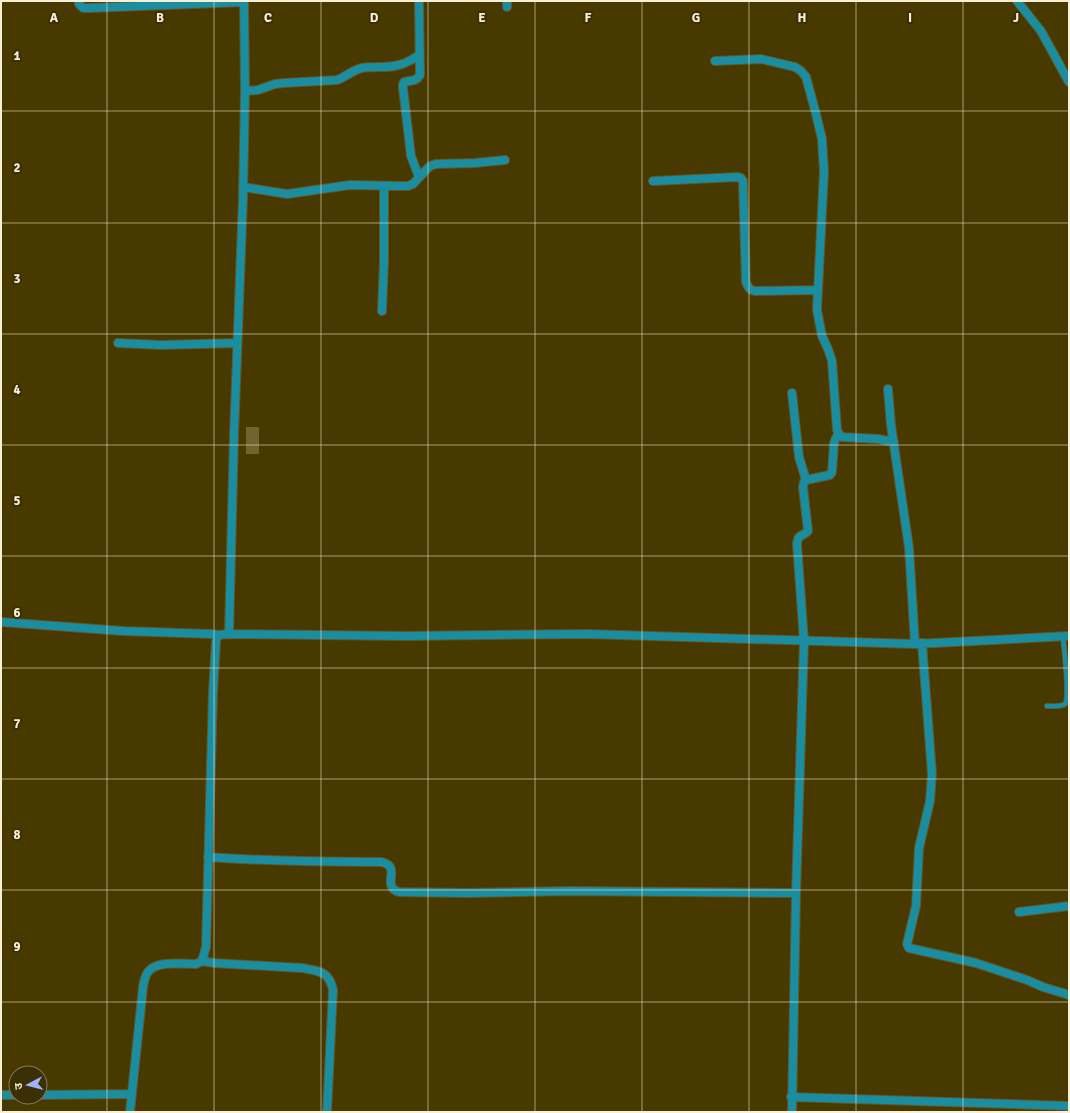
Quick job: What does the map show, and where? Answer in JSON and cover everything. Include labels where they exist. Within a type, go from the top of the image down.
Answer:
[{"type":"street","points":[[79,1],[79,4],[83,8],[244,1],[245,91],[243,187],[234,435],[229,634]]},
{"type":"street","points":[[419,1],[420,76],[418,79],[404,82],[403,84],[411,156],[419,177]]},
{"type":"street","points":[[1017,1],[1041,32],[1069,82]]},
{"type":"street","points":[[245,91],[258,90],[284,83],[337,80],[356,70],[399,65],[408,62],[419,55]]},
{"type":"street","points":[[715,61],[761,59],[795,67],[806,77],[822,139],[824,171],[817,310],[822,336],[832,361],[837,430],[842,437],[846,438],[878,439],[894,442]]},
{"type":"street","points":[[243,187],[287,194],[343,185],[408,186],[413,184],[430,166],[436,164],[475,163],[505,160]]},
{"type":"street","points":[[653,181],[741,178],[743,181],[746,282],[750,290],[818,290]]},
{"type":"street","points":[[382,311],[384,186]]},
{"type":"street","points":[[118,343],[161,345],[237,344]]},
{"type":"street","points":[[888,389],[891,425],[909,548],[932,774],[930,801],[919,848],[916,906],[907,944],[909,948],[976,963],[1069,995]]},
{"type":"street","points":[[792,393],[799,456],[806,480],[803,487],[808,531],[806,534],[797,539],[804,641],[796,893],[792,1112]]},
{"type":"street","points":[[806,480],[830,475],[832,472],[834,443],[839,434]]},
{"type":"street","points":[[1,622],[123,631],[218,635],[405,636],[587,634],[918,644],[1066,636]]},
{"type":"street","points":[[202,961],[206,947],[213,692],[216,641],[218,635]]},
{"type":"street","points":[[208,858],[272,861],[295,860],[387,863],[391,870],[392,888],[400,892],[466,893],[568,891],[796,893]]},
{"type":"street","points":[[1019,912],[1069,906]]},
{"type":"street","points":[[130,1112],[145,976],[154,966],[160,964],[196,964],[202,961],[315,970],[325,974],[332,981],[333,990],[327,1112]]},
{"type":"street","points":[[48,1095],[132,1094]]},
{"type":"street","points":[[792,1097],[1069,1106]]},
{"type":"lane","points":[[1047,706],[1062,706],[1067,700],[1066,636]]},
{"type":"building","points":[[246,427],[259,427],[259,454],[246,454]]}]
